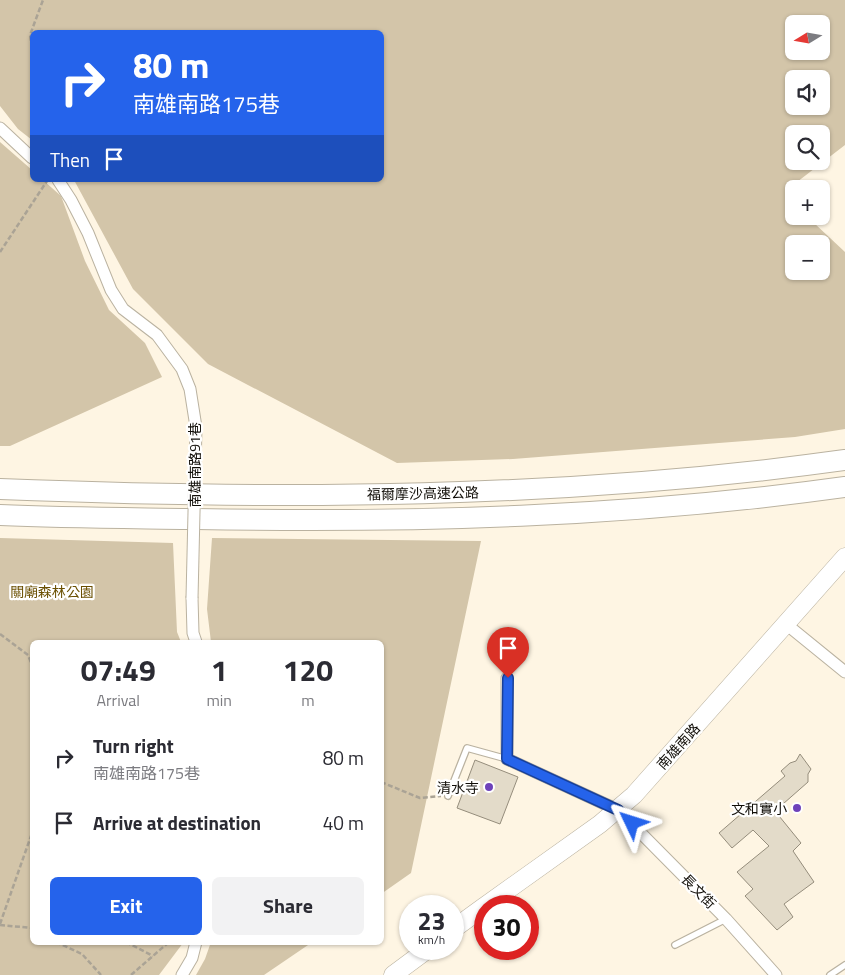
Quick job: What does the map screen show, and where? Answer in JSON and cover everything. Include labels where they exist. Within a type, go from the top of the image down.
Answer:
[{"type":"highway","name":"福爾摩沙高速公路","points":[[0,489],[313,496],[514,491],[624,484],[845,460]]},
{"type":"highway","name":"福爾摩沙高速公路","points":[[0,514],[308,521],[518,517],[625,510],[845,487]]},
{"type":"main road","name":"南雄南路","points":[[500,895],[618,810],[634,795],[845,557]]},
{"type":"main road","points":[[393,975],[413,960]]},
{"type":"street","points":[[0,128],[30,156]]},
{"type":"street","name":"南雄南路91巷","points":[[59,182],[76,208],[112,290],[123,308],[157,335],[182,369],[190,390],[196,427],[192,598],[193,633],[195,640]]},
{"type":"street","points":[[786,624],[845,672]]},
{"type":"street","points":[[508,678],[507,759],[618,810]]},
{"type":"street","name":"長文街","points":[[618,810],[726,919],[776,975]]},
{"type":"street","points":[[182,975],[192,958],[195,945]]},
{"type":"lane","points":[[448,796],[467,748],[507,759]]},
{"type":"lane","points":[[675,945],[726,919]]},
{"type":"lane","points":[[830,975],[845,965]]},
{"type":"path","points":[[32,30],[43,0]]},
{"type":"path","points":[[0,252],[47,182]]},
{"type":"path","points":[[0,634],[28,655],[30,660]]},
{"type":"path","points":[[384,783],[420,798],[448,796]]},
{"type":"path","points":[[30,839],[0,924],[30,930]]},
{"type":"path","points":[[62,945],[82,954],[101,975]]},
{"type":"path","points":[[132,945],[153,956]]},
{"type":"path","points":[[131,975],[166,945]]},
{"type":"green space","points":[[0,0],[845,0],[845,145],[830,157],[830,125],[785,125],[785,170],[813,170],[800,180],[785,180],[785,225],[816,225],[827,235],[785,235],[785,280],[830,280],[830,238],[845,252],[845,429],[795,437],[513,459],[397,463],[208,364],[133,289],[75,182],[384,182],[384,30],[30,30],[30,138],[18,129],[0,106]]},
{"type":"green space","points":[[0,142],[30,168],[30,182],[45,182],[61,196],[85,261],[109,310],[145,343],[162,377],[10,446],[0,446]]},
{"type":"green space","name":"關廟森林公園","points":[[0,538],[173,543],[177,632],[180,640],[30,640],[30,945],[182,945],[159,975],[0,975]]},
{"type":"green space","points":[[212,538],[481,541],[411,873],[384,892],[384,640],[211,640],[207,609]]},
{"type":"green space","points":[[210,945],[308,945],[264,975],[196,975]]},
{"type":"building","points":[[800,754],[811,769],[808,774],[808,782],[775,811],[801,843],[793,851],[814,882],[784,904],[793,917],[777,930],[745,896],[753,889],[737,872],[769,846],[753,830],[732,848],[719,833],[785,776],[781,771],[790,763],[796,761]]},
{"type":"building","name":"清水寺","points":[[475,760],[518,777],[500,824],[457,808]]},
{"type":"place","name":"清水寺","points":[[489,787]]},
{"type":"place","name":"文和實小","points":[[797,808]]},
{"type":"route","points":[[508,678],[507,759],[618,810],[632,823]]}]
